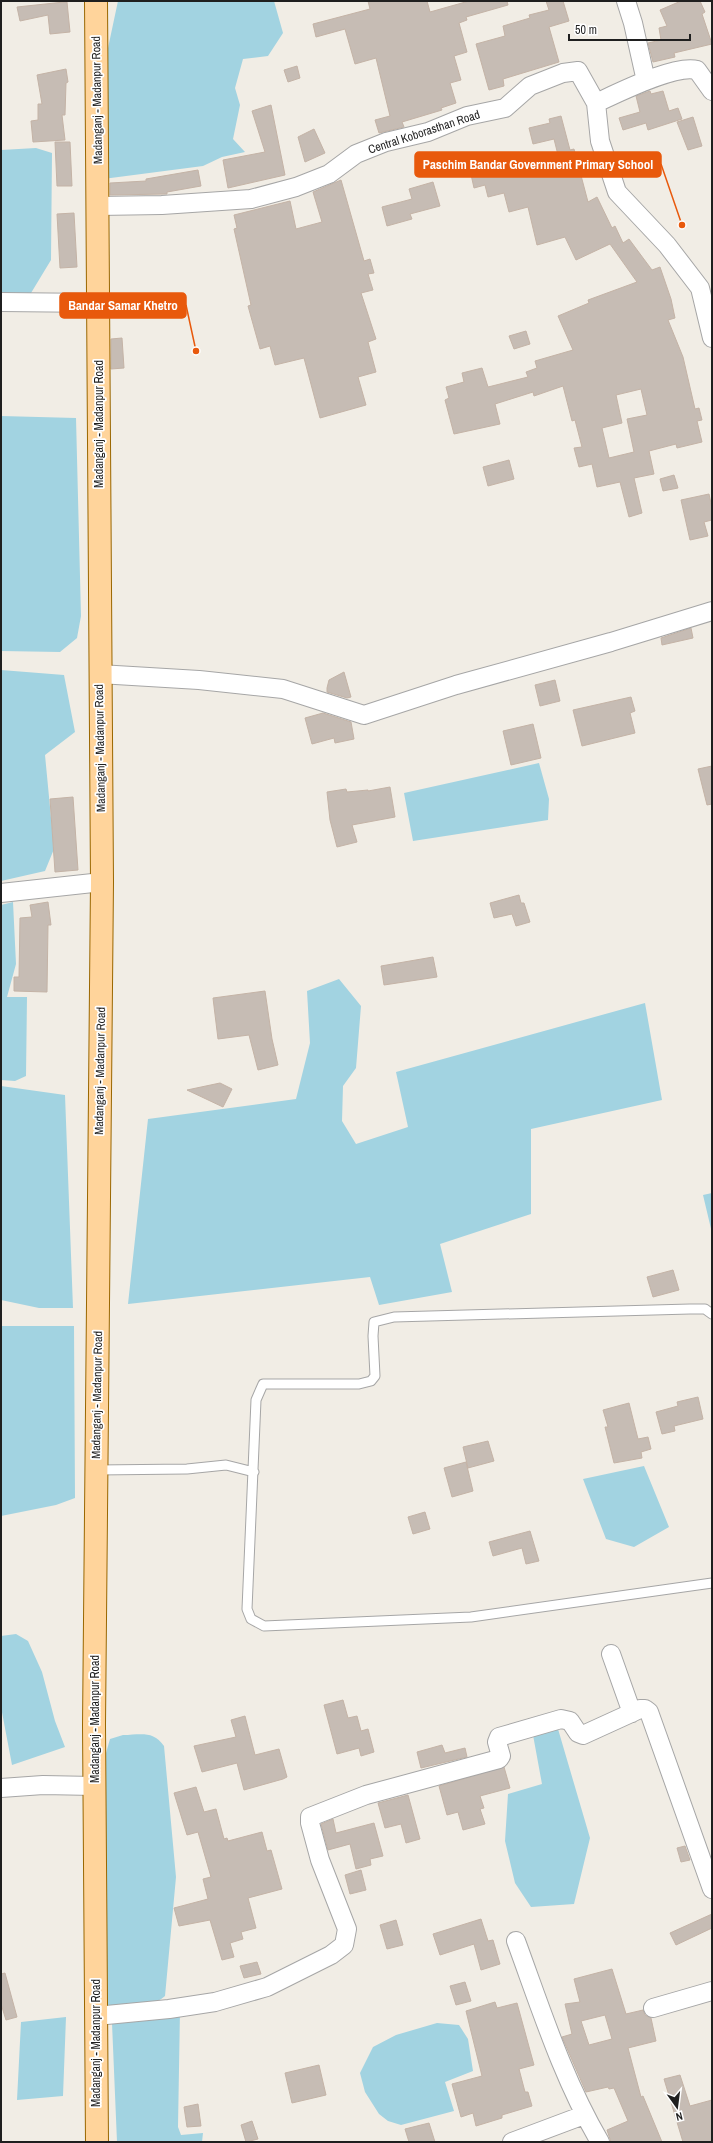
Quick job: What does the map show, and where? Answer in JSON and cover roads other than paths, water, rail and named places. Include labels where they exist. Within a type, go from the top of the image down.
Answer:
[{"type":"main road","name":"Madanganj - Madanpur Road","points":[[96,1],[99,303],[99,674],[102,882],[94,1786],[97,2142]]},
{"type":"street","points":[[626,1],[634,23],[646,81]]},
{"type":"street","points":[[712,91],[697,70],[689,68],[646,81],[596,103],[600,141],[617,192],[667,245],[700,288],[712,338]]},
{"type":"street","name":"Central Koborasthan Road","points":[[98,206],[162,205],[251,199],[296,187],[329,174],[356,154],[386,142],[428,132],[467,116],[505,108],[530,86],[563,73],[578,71],[596,103]]},
{"type":"street","points":[[1,302],[99,303]]},
{"type":"street","points":[[99,674],[199,680],[284,689],[364,715],[456,685],[712,612]]},
{"type":"street","points":[[1,894],[102,882]]},
{"type":"street","points":[[612,1654],[632,1713]]},
{"type":"street","points":[[96,2016],[169,2009],[215,2002],[267,1987],[331,1956],[344,1945],[347,1929],[320,1860],[310,1823],[310,1817],[366,1796],[499,1759],[501,1756],[497,1742],[499,1737],[565,1719],[570,1720],[578,1733],[583,1735],[640,1709],[645,1709],[649,1712],[712,1889]]},
{"type":"street","points":[[1,1788],[43,1785],[94,1786]]},
{"type":"street","points":[[516,1941],[554,2046],[584,2115],[600,2142]]},
{"type":"street","points":[[653,2008],[712,1991]]},
{"type":"street","points":[[512,2142],[584,2115]]},
{"type":"lane","points":[[712,1314],[705,1309],[690,1308],[394,1317],[374,1322],[373,1336],[375,1376],[371,1381],[359,1384],[263,1384],[256,1400],[254,1472],[246,1609],[251,1619],[264,1626],[471,1617],[712,1583]]},
{"type":"lane","points":[[97,1470],[187,1469],[226,1465],[254,1472]]},
{"type":"water","points":[[118,1],[274,1],[283,33],[268,56],[243,59],[235,88],[240,105],[233,139],[245,152],[222,157],[203,166],[103,179],[108,48]]},
{"type":"water","points":[[36,148],[52,153],[51,260],[31,293],[1,293],[1,150]]},
{"type":"water","points":[[1,416],[76,418],[81,616],[77,638],[60,652],[1,651]]},
{"type":"water","points":[[1,670],[64,675],[75,732],[45,755],[54,849],[45,871],[1,881]]},
{"type":"water","points":[[539,763],[549,799],[548,820],[413,841],[404,793]]},
{"type":"water","points":[[13,902],[16,964],[7,997],[27,997],[26,1076],[15,1081],[1,1080],[1,905]]},
{"type":"water","points":[[339,979],[361,1006],[356,1068],[343,1086],[342,1121],[356,1144],[408,1127],[396,1072],[645,1003],[662,1100],[531,1129],[531,1214],[440,1244],[452,1292],[379,1305],[370,1277],[128,1304],[148,1119],[296,1099],[310,1043],[307,991]]},
{"type":"water","points":[[1,1086],[65,1095],[73,1308],[39,1308],[1,1300]]},
{"type":"water","points":[[712,1193],[712,1233],[703,1195]]},
{"type":"water","points":[[1,1326],[74,1326],[75,1498],[56,1505],[1,1516]]},
{"type":"water","points":[[644,1466],[669,1527],[634,1547],[606,1539],[583,1479]]},
{"type":"water","points":[[16,1634],[28,1641],[42,1672],[55,1721],[65,1747],[12,1765],[1,1707],[1,1636]]},
{"type":"water","points":[[558,1729],[590,1838],[574,1904],[531,1907],[515,1883],[505,1841],[508,1794],[542,1784],[533,1735]]},
{"type":"water","points":[[123,1735],[151,1735],[160,1741],[164,1746],[176,1877],[165,1996],[145,2006],[137,2007],[106,2005],[101,1989],[106,1753],[110,1739]]},
{"type":"water","points":[[180,2011],[178,2127],[181,2135],[203,2133],[202,2142],[117,2142],[112,2023]]},
{"type":"water","points":[[66,2017],[63,2096],[17,2100],[21,2022]]},
{"type":"water","points":[[437,2023],[459,2025],[468,2039],[473,2071],[445,2082],[454,2111],[401,2125],[388,2121],[379,2114],[365,2092],[360,2073],[373,2047],[396,2035]]},
{"type":"place","name":"Paschim Bandar Government Primary School","points":[[682,225]]},
{"type":"place","name":"Bandar Samar Khetro","points":[[196,351]]}]
